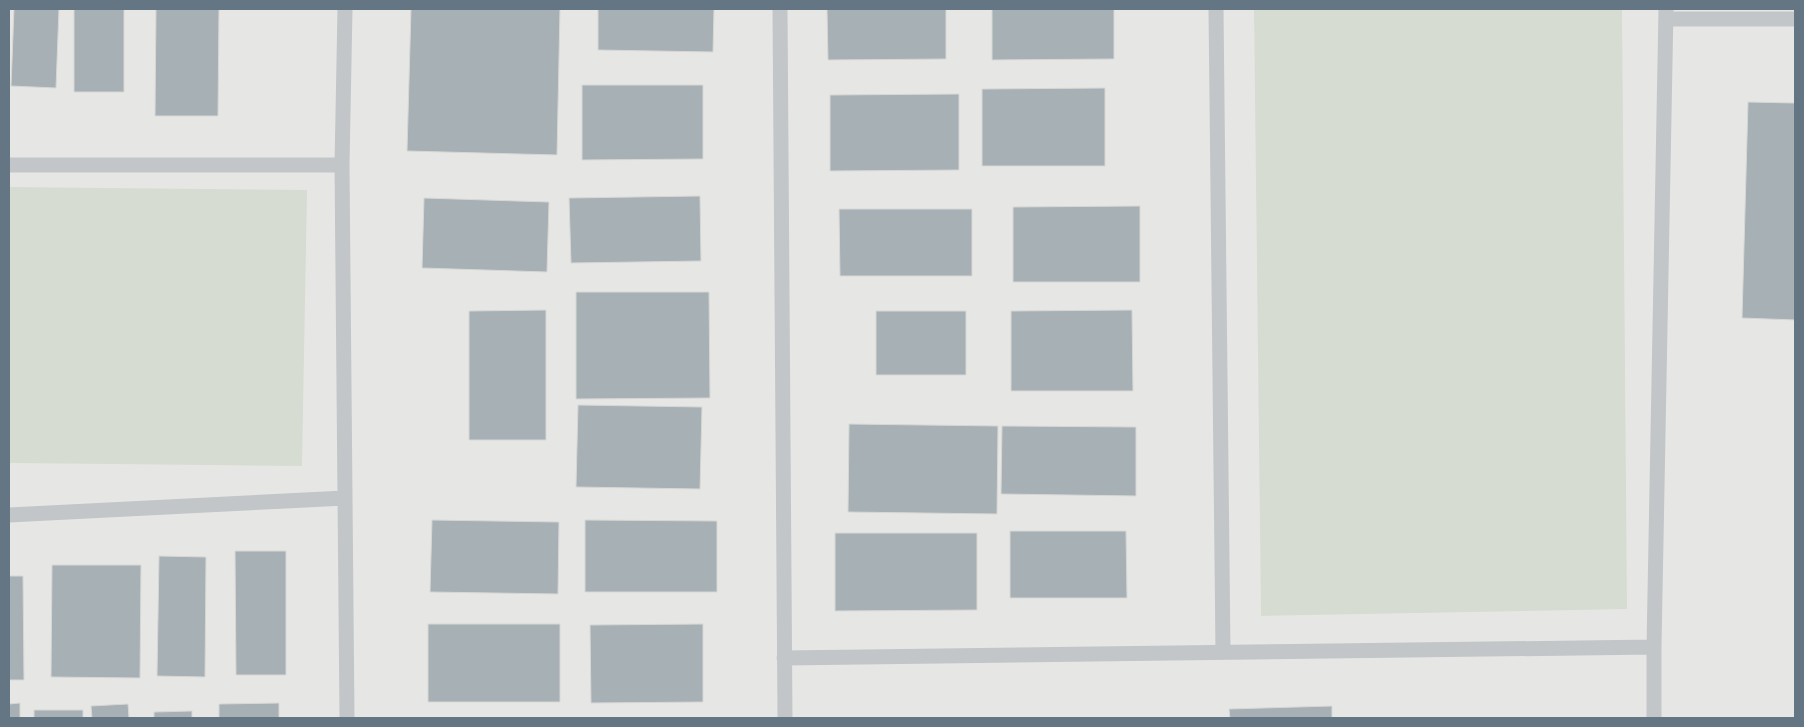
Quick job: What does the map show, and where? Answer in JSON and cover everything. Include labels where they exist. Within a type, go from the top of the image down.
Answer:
[{"type":"lane","points":[[345,9],[342,165],[346,718]]},
{"type":"lane","points":[[780,9],[785,718]]},
{"type":"lane","points":[[1216,9],[1223,652]]},
{"type":"lane","points":[[1654,718],[1666,14],[1795,18]]},
{"type":"lane","points":[[9,165],[342,165]]},
{"type":"lane","points":[[9,515],[345,498]]},
{"type":"lane","points":[[784,658],[1654,647]]},
{"type":"shaded area","points":[[9,9],[1795,9],[1795,718],[9,718]]},
{"type":"shaded area","points":[[1254,9],[1622,9],[1627,609],[1261,616]]},
{"type":"shaded area","points":[[9,187],[307,190],[302,466],[9,463]]},
{"type":"building","points":[[14,9],[59,9],[56,88],[11,86]]},
{"type":"building","points":[[74,9],[124,9],[124,92],[74,92]]},
{"type":"building","points":[[156,9],[219,9],[218,116],[155,116]]},
{"type":"building","points":[[411,9],[560,9],[557,155],[407,151]]},
{"type":"building","points":[[598,9],[714,9],[713,52],[598,50]]},
{"type":"building","points":[[827,9],[946,9],[946,59],[828,60]]},
{"type":"building","points":[[992,9],[1114,9],[1114,59],[992,60]]},
{"type":"building","points":[[582,85],[703,85],[703,159],[582,160]]},
{"type":"building","points":[[1105,88],[1105,166],[982,166],[982,89]]},
{"type":"building","points":[[959,94],[959,170],[830,171],[830,95]]},
{"type":"building","points":[[1748,102],[1795,103],[1795,320],[1742,318]]},
{"type":"building","points":[[700,196],[701,261],[571,263],[569,198]]},
{"type":"building","points":[[424,198],[549,202],[547,272],[422,268]]},
{"type":"building","points":[[1140,206],[1140,282],[1013,282],[1013,207]]},
{"type":"building","points":[[839,209],[972,209],[972,276],[840,276]]},
{"type":"building","points":[[576,292],[709,292],[710,398],[576,399]]},
{"type":"building","points":[[546,310],[546,440],[469,440],[469,311]]},
{"type":"building","points":[[1132,310],[1133,391],[1011,391],[1011,311]]},
{"type":"building","points":[[876,311],[966,311],[966,375],[876,375]]},
{"type":"building","points":[[578,405],[702,407],[700,489],[576,487]]},
{"type":"building","points":[[849,424],[998,426],[997,514],[848,512]]},
{"type":"building","points":[[1002,426],[1136,427],[1136,496],[1001,494]]},
{"type":"building","points":[[432,520],[559,522],[558,594],[430,592]]},
{"type":"building","points":[[585,520],[717,521],[717,592],[585,592]]},
{"type":"building","points":[[1010,531],[1126,531],[1127,598],[1010,598]]},
{"type":"building","points":[[835,533],[977,533],[977,610],[835,611]]},
{"type":"building","points":[[235,551],[286,551],[286,675],[236,675]]},
{"type":"building","points":[[159,556],[206,557],[205,677],[157,676]]},
{"type":"building","points":[[52,565],[141,565],[140,678],[51,677]]},
{"type":"building","points":[[9,576],[23,576],[24,680],[9,680]]},
{"type":"building","points":[[428,624],[560,624],[560,702],[428,702]]},
{"type":"building","points":[[703,624],[703,702],[591,703],[590,625]]},
{"type":"building","points":[[20,703],[20,718],[9,718],[9,704]]},
{"type":"building","points":[[279,703],[279,718],[219,718],[219,704]]},
{"type":"building","points":[[128,704],[129,718],[92,718],[91,706]]},
{"type":"building","points":[[1332,706],[1332,718],[1230,718],[1229,709]]},
{"type":"building","points":[[34,710],[83,710],[83,718],[34,718]]},
{"type":"building","points":[[192,711],[192,718],[154,718],[154,712]]}]
